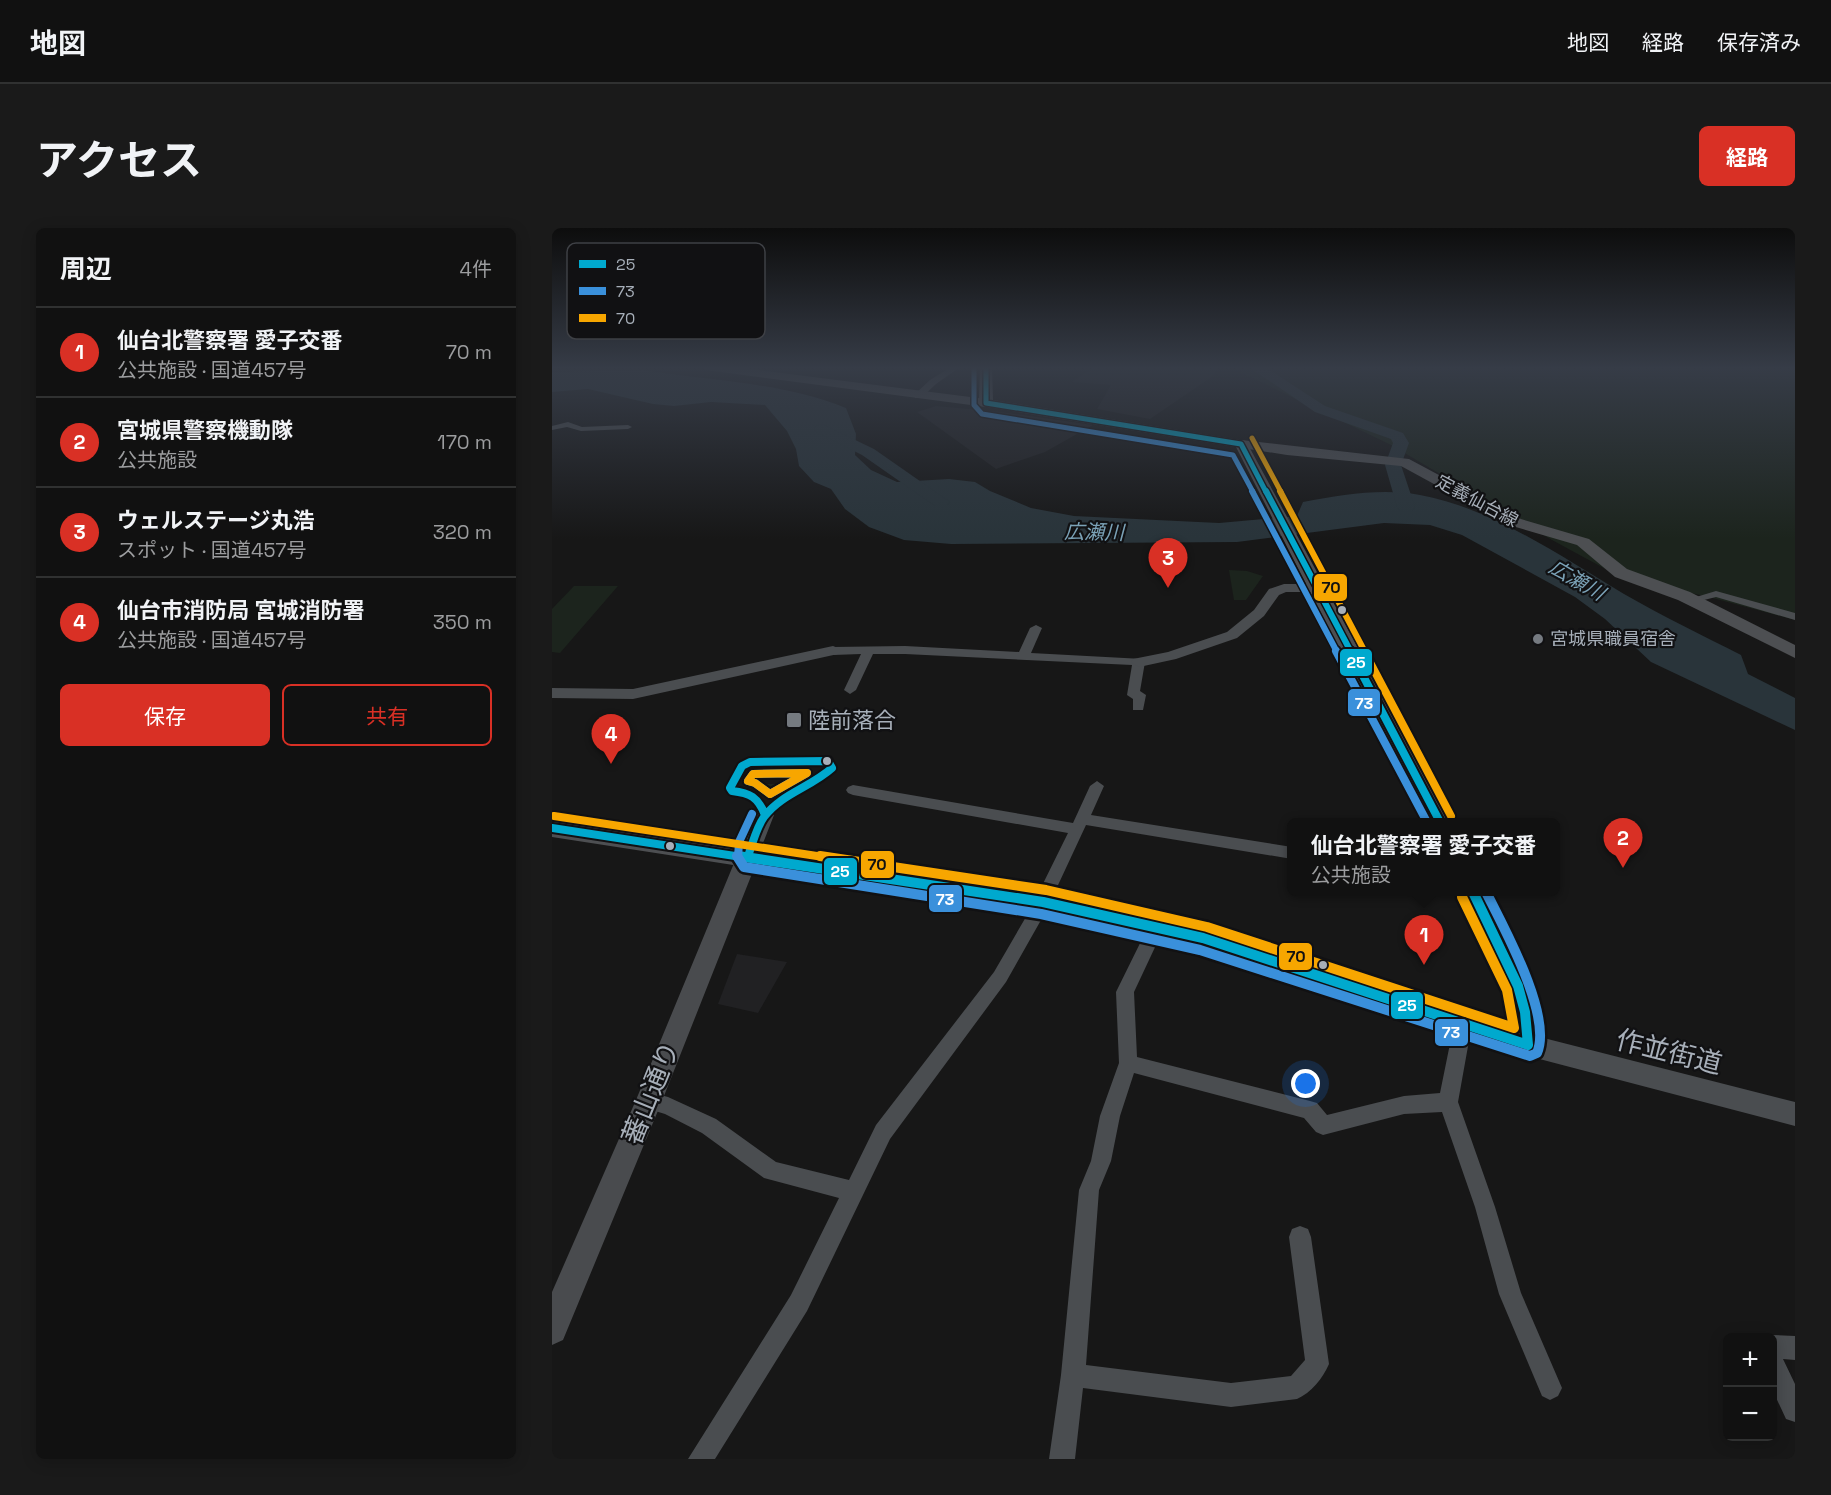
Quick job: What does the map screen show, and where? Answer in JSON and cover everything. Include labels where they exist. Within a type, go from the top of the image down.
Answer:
[{"type":"highway","points":[[1116,424],[1241,444],[1438,818]]},
{"type":"highway","points":[[552,828],[1043,902],[1203,938],[1528,1046],[1525,1012],[1518,986],[1475,896]]},
{"type":"main road","name":"定義仙台線","points":[[1241,444],[1287,451],[1404,462],[1515,522],[1583,542],[1622,573],[1648,581],[1692,600],[1795,652]]},
{"type":"main road","name":"蕃山通り","points":[[552,1329],[649,1101],[748,856]]},
{"type":"street","points":[[569,424],[581,429],[628,427]]},
{"type":"street","points":[[552,693],[633,694],[833,651],[869,650],[1139,662],[1211,646],[1259,614],[1274,592],[1294,586],[1316,588]]},
{"type":"street","points":[[1692,600],[1716,594],[1795,616]]},
{"type":"street","points":[[1024,656],[1036,628]]},
{"type":"street","points":[[850,690],[869,650]]},
{"type":"street","points":[[1138,707],[1140,695],[1133,694],[1139,662]]},
{"type":"street","points":[[701,1459],[799,1304],[884,1132],[1000,976],[1043,902],[1097,786]]},
{"type":"street","points":[[853,790],[1287,852]]},
{"type":"street","points":[[748,856],[765,815]]},
{"type":"street","points":[[1062,1459],[1073,1375],[1089,1190],[1101,1161],[1110,1116],[1128,1063],[1125,992],[1156,928]]},
{"type":"street","points":[[1463,1024],[1448,1102],[1485,1207],[1510,1294],[1550,1388]]},
{"type":"street","name":"作並街道","points":[[1528,1046],[1795,1114]]},
{"type":"street","points":[[1128,1063],[1310,1110],[1323,1125],[1404,1105],[1448,1102]]},
{"type":"street","points":[[649,1101],[668,1106],[709,1126],[771,1172],[855,1192]]},
{"type":"street","points":[[1073,1375],[1231,1395],[1297,1387],[1317,1364],[1300,1238]]},
{"type":"street","points":[[1777,1347],[1795,1348]]},
{"type":"street","points":[[1777,1371],[1795,1410]]},
{"type":"shaded area","points":[[934,424],[1093,425],[1045,452],[996,469]]},
{"type":"shaded area","points":[[1349,424],[1795,424],[1795,620],[1709,597],[1622,578],[1552,540],[1391,445]]},
{"type":"shaded area","points":[[1229,570],[1247,571],[1263,576],[1246,600],[1234,600]]},
{"type":"shaded area","points":[[574,586],[618,586],[560,653],[552,652],[552,609]]},
{"type":"shaded area","points":[[756,784],[793,784],[773,800],[766,793],[754,788]]},
{"type":"shaded area","points":[[737,954],[787,962],[758,1013],[718,1004]]},
{"type":"water","points":[[781,424],[852,424],[856,434],[855,455],[871,470],[897,482],[949,479],[975,482],[990,491],[1031,508],[1074,516],[1219,523],[1297,516],[1303,502],[1362,493],[1405,493],[1447,501],[1500,522],[1638,602],[1741,655],[1748,674],[1795,698],[1795,730],[1651,662],[1605,619],[1575,597],[1462,535],[1430,525],[1384,523],[1237,542],[951,544],[904,540],[869,527],[845,509],[831,489],[814,482],[799,466],[796,449]]},
{"type":"waterway","points":[[1364,424],[1397,436],[1401,443],[1393,465],[1406,507]]},
{"type":"waterway","name":"広瀬川","points":[[822,429],[868,452],[941,502]]},
{"type":"transit line","name":"73","points":[[1046,424],[1233,455],[1425,818]]},
{"type":"transit line","name":"25","points":[[1119,424],[1241,444],[1438,818]]},
{"type":"transit line","name":"70","points":[[1252,438],[1451,816]]},
{"type":"transit line","name":"25","points":[[748,856],[764,817],[779,802],[824,775],[832,768],[828,761],[750,762],[742,766],[730,788],[732,791],[754,796],[765,815]]},
{"type":"transit line","name":"73","points":[[807,773],[770,794],[755,783],[748,781],[753,774],[807,773]]},
{"type":"transit line","name":"70","points":[[807,773],[770,794],[755,783],[748,781],[753,774],[807,773]]},
{"type":"transit line","name":"73","points":[[752,814],[737,849],[739,862],[744,867],[1041,914],[1200,950],[1524,1056],[1534,1055],[1539,1049],[1540,1040],[1532,994],[1519,959],[1488,896]]},
{"type":"transit line","name":"70","points":[[554,816],[1046,890],[1207,927],[1514,1028],[1507,990],[1462,897]]},
{"type":"transit line","name":"25","points":[[552,828],[1043,902],[1203,938],[1528,1045],[1525,1012],[1518,986],[1475,896]]},
{"type":"place","name":"ウェルステージ丸浩","points":[[1168,588]]},
{"type":"place","name":"宮城県職員宿舎","points":[[1538,639]]},
{"type":"place","name":"陸前落合","points":[[794,720]]},
{"type":"place","name":"仙台市消防局 宮城消防署","points":[[611,764]]},
{"type":"place","name":"宮城県警察機動隊","points":[[1623,868]]},
{"type":"place","name":"仙台北警察署 愛子交番","points":[[1424,965]]}]
